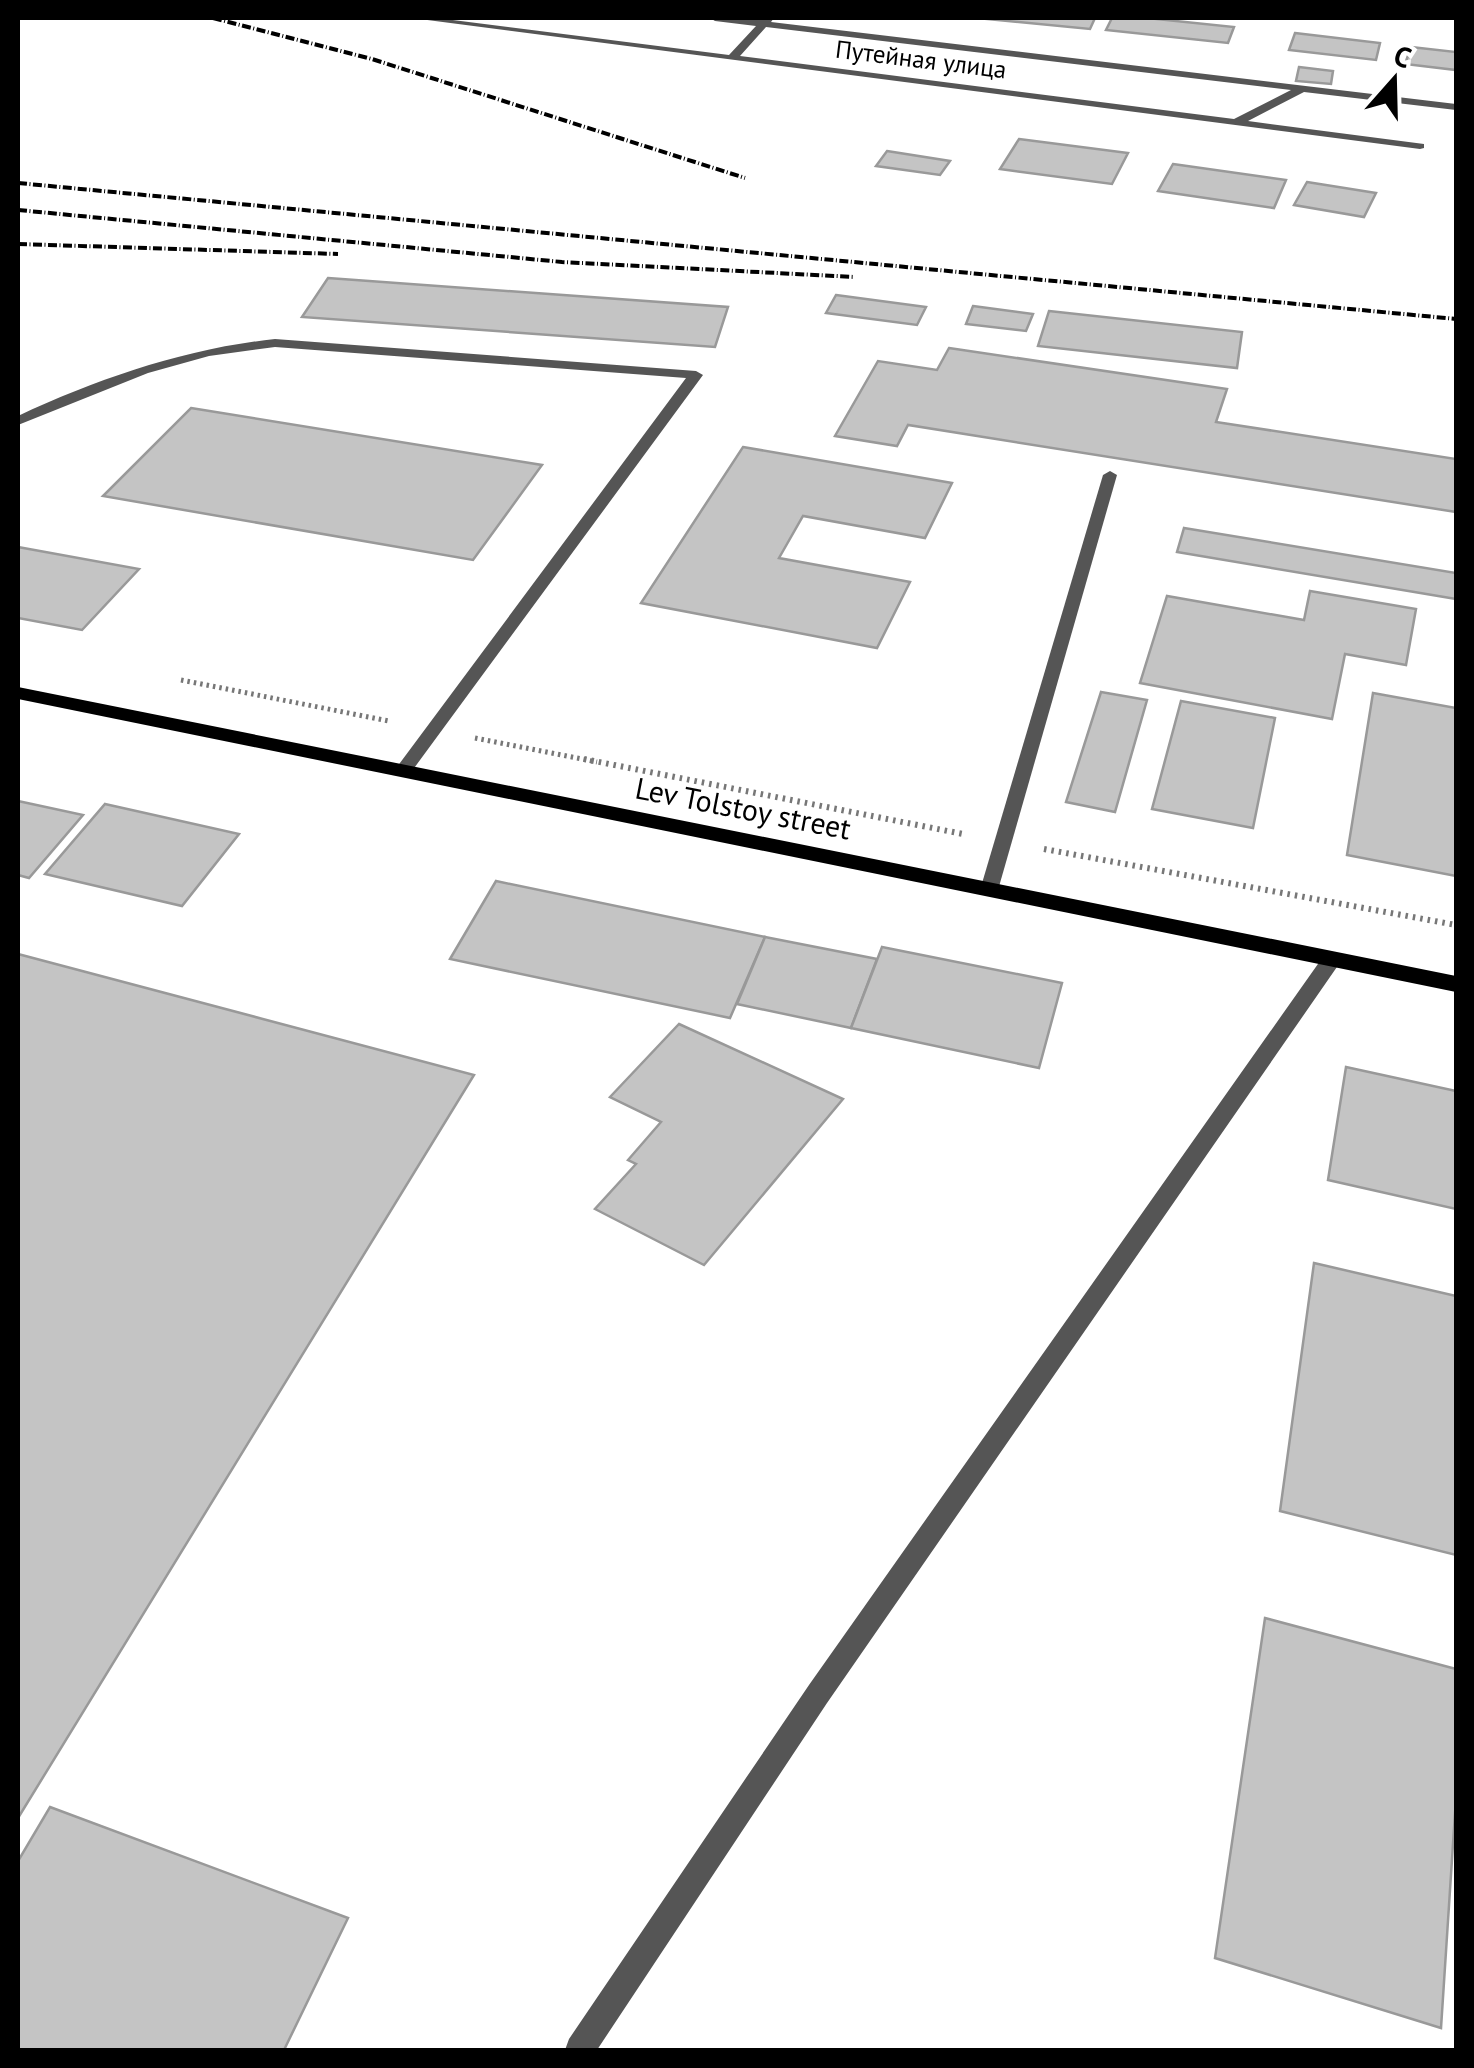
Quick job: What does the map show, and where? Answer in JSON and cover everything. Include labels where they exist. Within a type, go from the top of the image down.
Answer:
[{"type":"main road","name":"Lev Tolstoy street","points":[[18,693],[1456,984]]},
{"type":"street","name":"Путейная улица","points":[[417,18],[1420,146]]},
{"type":"street","points":[[715,18],[767,20],[1456,108]]},
{"type":"street","points":[[732,58],[767,20]]},
{"type":"street","points":[[1238,122],[1302,88]]},
{"type":"street","points":[[18,420],[152,367],[208,351],[258,344],[696,375],[403,771]]},
{"type":"street","points":[[989,890],[1110,476]]},
{"type":"street","points":[[580,2050],[818,1694],[1332,959]]},
{"type":"path","points":[[169,678],[1002,841],[1456,925]]},
{"type":"building","points":[[977,18],[1095,18],[1090,29]]},
{"type":"building","points":[[1112,18],[1234,27],[1228,43],[1106,30]]},
{"type":"building","points":[[1295,33],[1380,43],[1376,60],[1289,50]]},
{"type":"building","points":[[1411,47],[1456,52],[1456,70],[1405,64]]},
{"type":"building","points":[[1299,67],[1333,71],[1331,84],[1296,81]]},
{"type":"building","points":[[1019,139],[1128,153],[1112,184],[1000,169]]},
{"type":"building","points":[[887,151],[950,161],[940,175],[876,166]]},
{"type":"building","points":[[1173,164],[1286,180],[1274,208],[1158,191]]},
{"type":"building","points":[[1307,182],[1376,193],[1364,217],[1294,205]]},
{"type":"building","points":[[328,278],[728,307],[715,347],[302,317]]},
{"type":"building","points":[[836,295],[926,307],[917,325],[826,313]]},
{"type":"building","points":[[973,306],[1033,314],[1026,331],[966,324]]},
{"type":"building","points":[[1049,311],[1242,332],[1237,368],[1038,346]]},
{"type":"building","points":[[949,348],[1227,389],[1216,422],[1456,459],[1456,512],[908,425],[897,446],[835,436],[878,361],[937,370]]},
{"type":"building","points":[[191,408],[542,465],[473,560],[103,496]]},
{"type":"building","points":[[743,447],[952,483],[925,538],[803,516],[779,558],[910,582],[877,648],[641,603]]},
{"type":"building","points":[[1184,528],[1456,573],[1456,599],[1177,552]]},
{"type":"building","points":[[18,547],[139,569],[82,630],[18,618]]},
{"type":"building","points":[[1310,591],[1416,609],[1406,665],[1345,654],[1332,719],[1140,683],[1167,596],[1304,620]]},
{"type":"building","points":[[1101,692],[1147,700],[1115,812],[1066,802]]},
{"type":"building","points":[[1373,693],[1456,708],[1456,876],[1347,855]]},
{"type":"building","points":[[1181,701],[1275,718],[1253,828],[1152,809]]},
{"type":"building","points":[[18,801],[83,815],[29,878],[18,875]]},
{"type":"building","points":[[105,804],[239,834],[182,906],[45,874]]},
{"type":"building","points":[[496,881],[765,937],[730,1018],[450,959]]},
{"type":"building","points":[[765,937],[877,959],[851,1028],[737,1004]]},
{"type":"building","points":[[882,947],[1062,983],[1039,1068],[851,1028]]},
{"type":"building","points":[[18,954],[474,1075],[18,1818]]},
{"type":"building","points":[[679,1024],[843,1099],[704,1265],[595,1209],[636,1164],[628,1160],[661,1122],[610,1097]]},
{"type":"building","points":[[1346,1067],[1456,1091],[1456,1209],[1328,1180]]},
{"type":"building","points":[[1314,1263],[1456,1296],[1456,1555],[1280,1511]]},
{"type":"building","points":[[1265,1618],[1456,1669],[1456,1798],[1441,2028],[1215,1958]]},
{"type":"building","points":[[50,1807],[348,1918],[284,2050],[18,2050],[18,1861]]},
{"type":"railway","points":[[213,18],[372,59],[745,178]]},
{"type":"railway","points":[[18,183],[1456,319]]},
{"type":"railway","points":[[18,210],[562,262],[855,277]]},
{"type":"railway","points":[[18,244],[338,254]]}]
